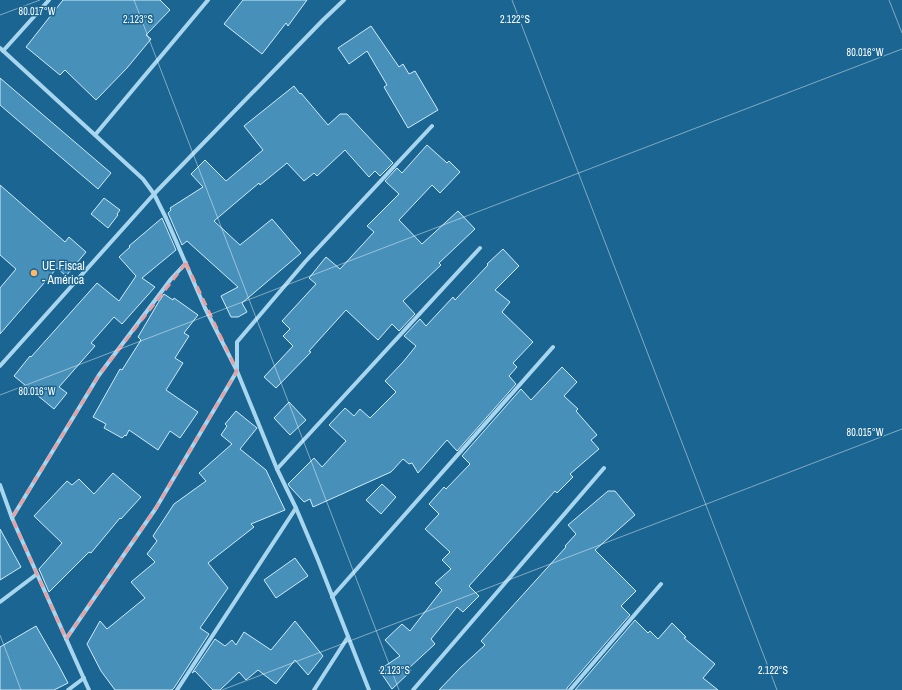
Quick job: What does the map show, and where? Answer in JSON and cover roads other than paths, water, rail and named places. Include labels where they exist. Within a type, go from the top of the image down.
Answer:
[{"type":"street","points":[[48,0],[2,49],[143,179],[154,194],[205,308],[237,371],[277,469],[296,508],[369,690]]},
{"type":"street","points":[[95,135],[208,0]]},
{"type":"street","points":[[0,366],[154,194],[344,0]]},
{"type":"street","points":[[66,638],[156,508],[237,371],[237,342],[305,262],[432,126]]},
{"type":"street","points":[[277,469],[480,248]]},
{"type":"street","points":[[12,518],[99,375],[171,279],[186,263]]},
{"type":"street","points":[[332,597],[553,347]]},
{"type":"street","points":[[413,690],[604,468]]},
{"type":"street","points":[[0,485],[12,518],[89,690]]},
{"type":"street","points":[[177,690],[296,508]]},
{"type":"street","points":[[0,602],[37,574]]},
{"type":"street","points":[[570,690],[661,584]]},
{"type":"street","points":[[314,690],[348,637]]},
{"type":"street","points":[[68,690],[84,678]]},
{"type":"place","name":"UE Fiscal - América","points":[[34,273]]}]
